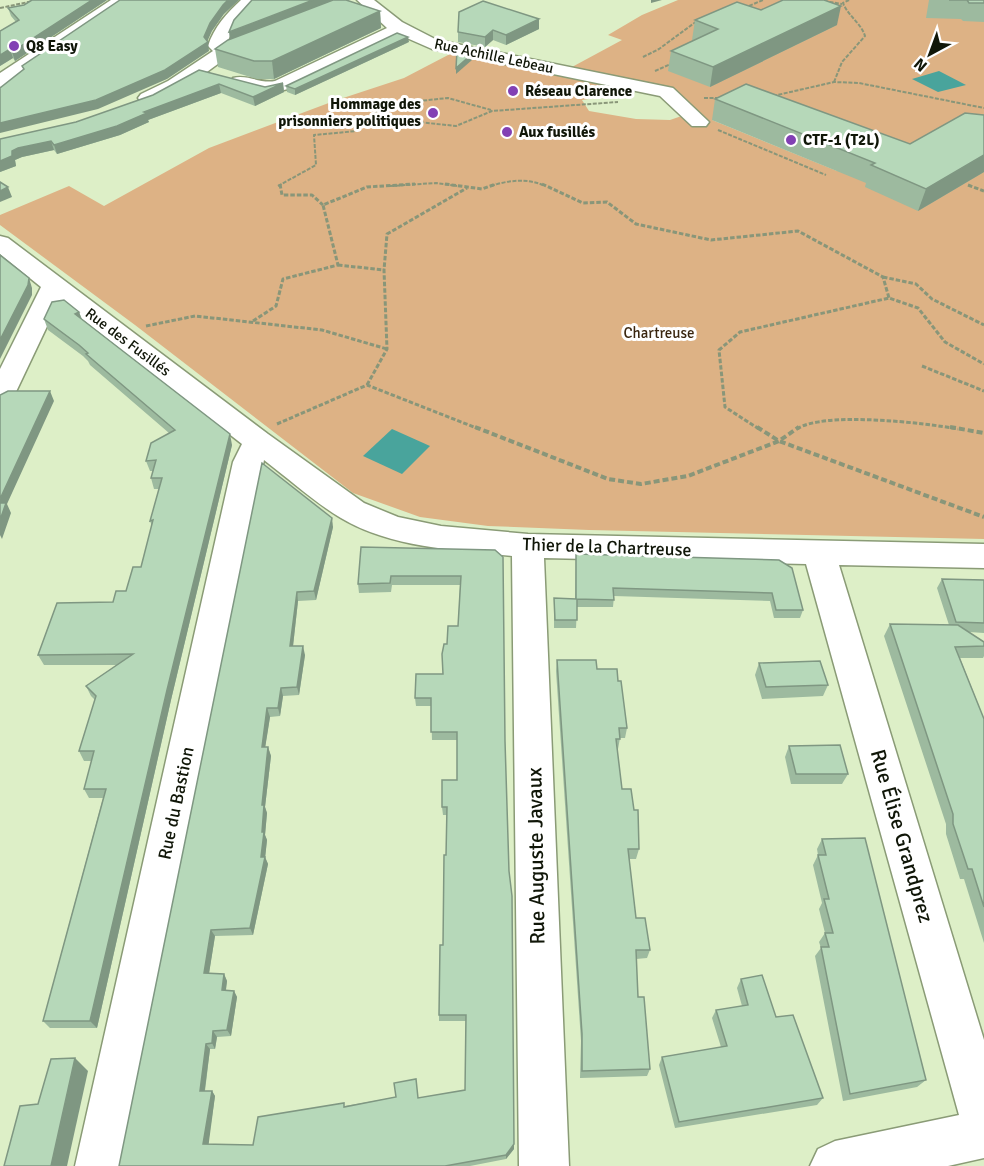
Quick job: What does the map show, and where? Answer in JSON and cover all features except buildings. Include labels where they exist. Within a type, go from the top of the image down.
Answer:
[{"type":"street","points":[[0,81],[122,0]]},
{"type":"street","points":[[224,52],[217,46],[219,35],[227,23],[252,0]]},
{"type":"street","name":"Rue Achille Lebeau","points":[[357,1],[399,29],[432,44],[599,79],[624,93],[666,92],[675,98]]},
{"type":"street","points":[[129,106],[175,85],[224,52],[272,30],[227,23]]},
{"type":"street","points":[[198,69],[267,88],[281,85],[399,29]]},
{"type":"street","points":[[675,98],[699,122]]},
{"type":"street","name":"Rue des Fusillés","points":[[0,243],[258,441]]},
{"type":"street","points":[[0,396],[54,286]]},
{"type":"street","name":"Thier de la Chartreuse","points":[[258,441],[353,511],[392,527],[441,537],[528,546],[984,556]]},
{"type":"street","name":"Rue du Bastion","points":[[100,1166],[248,462],[258,441]]},
{"type":"street","name":"Rue Auguste Javaux","points":[[528,546],[544,1166]]},
{"type":"street","name":"Rue Élise Grandprez","points":[[819,553],[984,1118]]},
{"type":"street","points":[[835,1166],[984,1134]]},
{"type":"path","points":[[0,8],[38,0]]},
{"type":"path","points":[[741,9],[764,0]]},
{"type":"path","points":[[819,2],[842,4],[849,0]]},
{"type":"path","points":[[834,82],[842,62],[865,36],[864,30],[842,4]]},
{"type":"path","points":[[643,57],[659,49],[702,19]]},
{"type":"path","points":[[371,117],[456,126],[492,111],[624,93],[679,60]]},
{"type":"path","points":[[766,97],[834,82],[859,83],[984,108]]},
{"type":"path","points":[[338,266],[323,205],[312,195],[282,195],[278,185],[316,165],[314,135],[357,131],[375,112],[400,105],[448,98],[492,111]]},
{"type":"path","points":[[675,98],[732,98]]},
{"type":"path","points":[[699,122],[826,175]]},
{"type":"path","points":[[323,205],[367,187],[436,183],[482,189],[502,182],[535,181],[583,203],[607,202],[636,224],[711,240],[798,231],[883,278],[916,285],[932,299],[984,325]]},
{"type":"path","points":[[968,185],[984,190]]},
{"type":"path","points":[[258,441],[268,428],[367,385],[387,349],[384,270],[387,234],[468,187]]},
{"type":"path","points":[[253,321],[276,306],[283,279],[338,266],[384,270]]},
{"type":"path","points":[[883,278],[889,298]]},
{"type":"path","points":[[984,364],[945,342],[918,308],[889,298],[740,332],[719,351],[725,407],[779,441],[984,517]]},
{"type":"path","points":[[121,337],[148,326],[195,316],[322,330],[387,349]]},
{"type":"path","points":[[922,366],[984,391]]},
{"type":"path","points":[[367,385],[608,479],[641,484],[688,476],[779,441],[804,424],[842,420],[914,421],[984,433]]},
{"type":"green space","name":"Chartreuse","points":[[678,0],[984,0],[984,539],[589,530],[488,526],[420,517],[353,493],[135,325],[0,225],[0,215],[69,186],[104,206],[209,148],[334,101],[404,78],[450,54],[597,82],[604,88],[602,94],[595,98],[582,100],[589,111],[636,119],[670,120],[696,111],[666,87],[572,67],[622,40],[608,35],[642,15]],"holes":[[[712,120],[869,152],[837,171]]]},
{"type":"water","points":[[939,71],[966,85],[938,92],[912,79]]},
{"type":"water","points":[[392,429],[430,446],[402,474],[363,456]]},
{"type":"place","name":"Q8 Easy","points":[[14,46]]},
{"type":"place","name":"Réseau Clarence","points":[[513,91]]},
{"type":"place","name":"Hommage des prisonniers politiques","points":[[433,113]]},
{"type":"place","name":"Aux fusillés","points":[[507,132]]},
{"type":"place","name":"CTF-1 (T2L)","points":[[791,140]]}]
